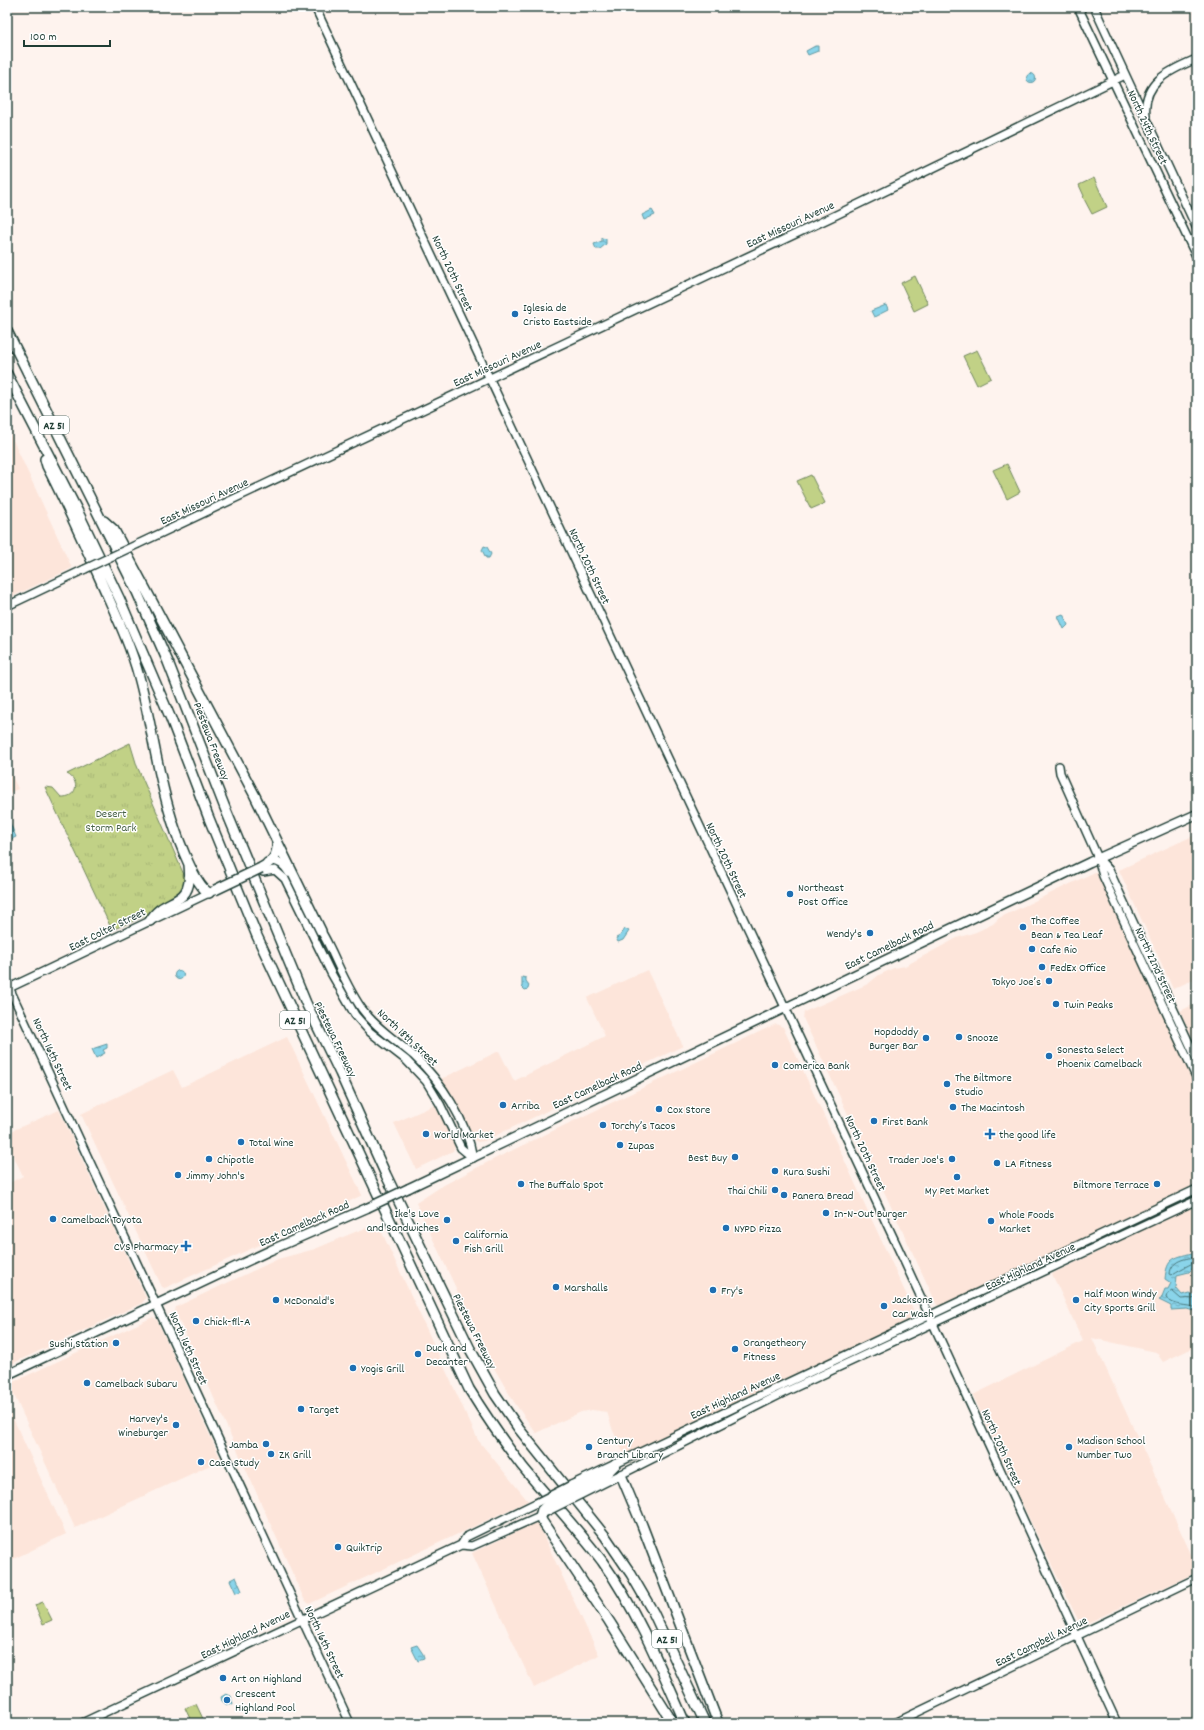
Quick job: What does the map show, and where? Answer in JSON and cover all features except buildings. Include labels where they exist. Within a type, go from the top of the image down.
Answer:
[{"type":"highway","name":"Piestewa Freeway","points":[[7,331],[128,573],[168,662],[225,808],[306,1003],[340,1073],[386,1175],[470,1349],[495,1394],[519,1429],[605,1536],[631,1574],[653,1612],[705,1723]]},
{"type":"highway","name":"AZ 51","points":[[7,374],[81,517],[127,614],[171,719],[208,816],[257,936],[469,1388],[497,1432],[523,1466],[585,1540],[613,1578],[645,1635],[685,1723]]},
{"type":"highway","points":[[41,442],[47,466],[79,530],[126,639],[139,676],[166,799],[175,831],[188,864],[201,886],[212,892],[273,861],[278,851],[277,840]]},
{"type":"highway","points":[[102,519],[114,530],[254,794],[321,930]]},
{"type":"highway","points":[[150,921],[155,912],[181,898],[187,890],[190,878],[188,864]]},
{"type":"highway","points":[[616,1464],[604,1476],[548,1504],[540,1510],[673,1723]]},
{"type":"highway","points":[[621,1475],[642,1525],[718,1723]]},
{"type":"main road","name":"East Camelback Road","points":[[7,1375],[269,1251],[367,1208],[1098,858],[1197,814]]},
{"type":"street","name":"North 20th Street","points":[[315,7],[786,1008],[1117,1723]]},
{"type":"street","name":"North 24th Street","points":[[1078,7],[1197,258]]},
{"type":"street","name":"North 24th Street","points":[[1094,7],[1197,229]]},
{"type":"street","points":[[1146,120],[1146,100],[1156,82],[1171,70],[1194,60]]},
{"type":"street","name":"East Missouri Avenue","points":[[7,606],[836,215],[1125,75]]},
{"type":"street","name":"North 22nd Street","points":[[1059,766],[1060,773],[1098,858],[1102,874],[1122,917],[1197,1060]]},
{"type":"street","name":"North 22nd Street","points":[[1098,858],[1109,870],[1129,914],[1197,1079]]},
{"type":"street","name":"North 18th Street","points":[[273,861],[282,864],[288,870],[311,917],[321,930],[352,993],[363,1010],[414,1056],[438,1082],[450,1101],[471,1143],[473,1158]]},
{"type":"street","name":"North 18th Street","points":[[261,868],[275,870],[285,879],[331,973],[355,1015],[370,1032],[406,1060],[426,1081],[440,1104],[461,1148],[473,1158]]},
{"type":"street","name":"East Colter Street","points":[[9,990],[212,892]]},
{"type":"street","points":[[1122,917],[1129,914]]},
{"type":"street","name":"North 16th Street","points":[[9,990],[157,1304],[350,1723]]},
{"type":"street","name":"East Highland Avenue","points":[[576,1490],[621,1475],[852,1352],[1197,1189]]},
{"type":"street","name":"East Highland Avenue","points":[[616,1464],[933,1324],[1197,1200]]},
{"type":"street","points":[[1138,1217],[1142,1226]]},
{"type":"street","points":[[852,1352],[855,1359]]},
{"type":"street","points":[[616,1464],[621,1475]]},
{"type":"street","name":"East Highland Avenue","points":[[461,1545],[466,1537],[540,1510]]},
{"type":"street","name":"East Highland Avenue","points":[[82,1723],[461,1545],[472,1546],[540,1510]]},
{"type":"street","name":"East Campbell Avenue","points":[[895,1723],[1197,1578]]},
{"type":"shaded area","points":[[7,427],[72,568],[7,599]]},
{"type":"shaded area","points":[[7,765],[18,789],[7,794]]},
{"type":"shaded area","points":[[1197,834],[1197,978],[1173,989],[1119,870]]},
{"type":"shaded area","points":[[1095,872],[1099,875],[1197,1086],[1197,1184],[941,1306],[937,1305],[803,1018],[804,1012],[868,984],[879,975],[894,968],[905,966],[957,938],[976,932],[993,924],[999,918]]},
{"type":"shaded area","points":[[647,970],[683,1046],[484,1141],[478,1142],[472,1139],[441,1079],[499,1051],[514,1081],[605,1036],[587,998]]},
{"type":"shaded area","points":[[1197,1003],[1197,1049],[1180,1011]]},
{"type":"shaded area","points":[[776,1024],[783,1027],[913,1309],[914,1317],[911,1320],[625,1456],[613,1431],[607,1412],[592,1410],[581,1412],[536,1433],[514,1402],[491,1363],[416,1203],[442,1186],[486,1163]]},
{"type":"shaded area","points":[[287,1037],[362,1195],[303,1225],[165,1288],[162,1287],[81,1114],[173,1070],[182,1087]]},
{"type":"shaded area","name":"World Market","points":[[435,1105],[455,1146],[453,1151],[416,1169],[394,1123]]},
{"type":"shaded area","points":[[59,1110],[146,1298],[142,1303],[7,1366],[7,1184],[23,1176],[7,1142],[7,1133]]},
{"type":"shaded area","name":"Madison School Number Two","points":[[1197,1204],[1197,1346],[1163,1362],[1156,1352],[1092,1338],[1197,1567],[1197,1572],[1083,1625],[1079,1622],[1020,1499],[973,1395],[1083,1341],[1052,1274]]},
{"type":"shaded area","points":[[378,1224],[478,1440],[528,1501],[309,1604],[304,1599],[175,1311],[176,1307],[278,1259],[315,1249]]},
{"type":"shaded area","points":[[153,1317],[157,1320],[221,1460],[75,1528],[9,1384]]},
{"type":"shaded area","points":[[7,1405],[66,1534],[7,1562]]},
{"type":"shaded area","points":[[537,1522],[599,1655],[534,1688],[472,1553]]},
{"type":"green space","points":[[1094,178],[1107,207],[1092,214],[1083,197],[1084,196],[1079,185]]},
{"type":"green space","points":[[915,276],[928,304],[914,311],[901,283]]},
{"type":"green space","points":[[977,350],[991,378],[977,385],[963,356]]},
{"type":"green space","points":[[1007,464],[1020,492],[1007,499],[993,470]]},
{"type":"green space","points":[[811,475],[825,503],[811,509],[797,481]]},
{"type":"green space","name":"Desert Storm Park","points":[[130,743],[137,766],[187,882],[183,890],[176,898],[143,917],[112,930],[45,787],[53,788],[61,797],[71,795],[74,792],[75,785],[74,781],[67,774]]},
{"type":"green space","points":[[43,1602],[52,1620],[43,1624],[35,1605]]},
{"type":"green space","points":[[196,1704],[205,1723],[192,1723],[185,1708]]},
{"type":"water","points":[[818,46],[818,51],[808,55],[806,51]]},
{"type":"water","points":[[1031,73],[1036,78],[1031,83],[1026,78]]},
{"type":"water","points":[[652,210],[655,215],[644,220],[642,215]]},
{"type":"water","points":[[602,238],[606,239],[606,244],[600,249],[596,249],[594,244],[602,241]]},
{"type":"water","points":[[886,305],[888,310],[874,317],[871,311]]},
{"type":"water","points":[[484,546],[487,547],[491,554],[489,558],[486,558],[482,550]]},
{"type":"water","points":[[1063,614],[1068,625],[1064,629],[1058,616]]},
{"type":"water","points":[[10,823],[16,837],[7,841],[7,825]]},
{"type":"water","points":[[625,929],[629,931],[623,940],[618,942],[616,938],[620,936]]},
{"type":"water","points":[[179,970],[184,975],[179,980],[174,975]]},
{"type":"water","points":[[522,977],[526,978],[529,985],[528,989],[525,990],[522,987]]},
{"type":"water","points":[[107,1044],[107,1048],[103,1050],[105,1053],[96,1058],[92,1049]]},
{"type":"water","points":[[1192,1253],[1197,1253],[1197,1264],[1189,1272],[1177,1275],[1176,1288],[1182,1295],[1189,1293],[1194,1295],[1197,1293],[1197,1312],[1187,1309],[1171,1310],[1171,1306],[1159,1300],[1161,1299],[1165,1289],[1168,1289],[1171,1283],[1165,1279],[1167,1267],[1172,1260]]},
{"type":"water","points":[[236,1577],[242,1591],[236,1593],[230,1580]]},
{"type":"water","points":[[417,1645],[423,1654],[424,1659],[418,1661],[411,1647]]},
{"type":"water","name":"Crescent Highland Pool","points":[[226,1694],[231,1696],[233,1705],[227,1703],[227,1705],[222,1701],[221,1697]]},
{"type":"place","name":"Iglesia de Cristo Eastside","points":[[515,314]]},
{"type":"place","name":"Northeast Post Office","points":[[790,894]]},
{"type":"place","name":"The Coffee Bean & Tea Leaf","points":[[1023,927]]},
{"type":"place","name":"Wendy's","points":[[870,933]]},
{"type":"place","name":"Cafe Rio","points":[[1032,949]]},
{"type":"place","name":"FedEx Office","points":[[1042,967]]},
{"type":"place","name":"Tokyo Joe’s","points":[[1049,981]]},
{"type":"place","name":"Twin Peaks","points":[[1056,1004]]},
{"type":"place","name":"Snooze","points":[[959,1037]]},
{"type":"place","name":"Hopdoddy Burger Bar","points":[[926,1038]]},
{"type":"place","name":"Sonesta Select Phoenix Camelback","points":[[1049,1056]]},
{"type":"place","name":"Comerica Bank","points":[[775,1065]]},
{"type":"place","name":"The Biltmore Studio","points":[[947,1084]]},
{"type":"place","name":"Arriba","points":[[503,1105]]},
{"type":"place","name":"The Macintosh","points":[[953,1107]]},
{"type":"place","name":"Cox Store","points":[[659,1109]]},
{"type":"place","name":"First Bank","points":[[874,1121]]},
{"type":"place","name":"Torchy’s Tacos","points":[[603,1125]]},
{"type":"place","name":"World Market","points":[[426,1134]]},
{"type":"place","name":"the good life","points":[[990,1134]]},
{"type":"place","name":"Total Wine","points":[[241,1142]]},
{"type":"place","name":"Zupas","points":[[620,1145]]},
{"type":"place","name":"Best Buy","points":[[735,1157]]},
{"type":"place","name":"Chipotle","points":[[209,1159]]},
{"type":"place","name":"Trader Joe's","points":[[952,1159]]},
{"type":"place","name":"LA Fitness","points":[[997,1163]]},
{"type":"place","name":"Kura Sushi","points":[[775,1171]]},
{"type":"place","name":"Jimmy John's","points":[[178,1175]]},
{"type":"place","name":"My Pet Market","points":[[957,1177]]},
{"type":"place","name":"The Buffalo Spot","points":[[521,1184]]},
{"type":"place","name":"Biltmore Terrace","points":[[1157,1184]]},
{"type":"place","name":"Thai Chili","points":[[775,1190]]},
{"type":"place","name":"Panera Bread","points":[[784,1195]]},
{"type":"place","name":"In-N-Out Burger","points":[[826,1213]]},
{"type":"place","name":"Camelback Toyota","points":[[53,1219]]},
{"type":"place","name":"Ike's Love and Sandwiches","points":[[447,1220]]},
{"type":"place","name":"Whole Foods Market","points":[[991,1221]]},
{"type":"place","name":"NYPD Pizza","points":[[726,1228]]},
{"type":"place","name":"California Fish Grill","points":[[456,1241]]},
{"type":"place","name":"CVS Pharmacy","points":[[186,1246]]},
{"type":"place","name":"Marshalls","points":[[556,1287]]},
{"type":"place","name":"Fry's","points":[[713,1290]]},
{"type":"place","name":"McDonald's","points":[[276,1300]]},
{"type":"place","name":"Half Moon Windy City Sports Grill","points":[[1076,1300]]},
{"type":"place","name":"Jacksons Car Wash","points":[[884,1306]]},
{"type":"place","name":"Chick-fil-A","points":[[196,1321]]},
{"type":"place","name":"Sushi Station","points":[[116,1343]]},
{"type":"place","name":"Orangetheory Fitness","points":[[735,1349]]},
{"type":"place","name":"Duck and Decanter","points":[[418,1354]]},
{"type":"place","name":"Yogis Grill","points":[[353,1368]]},
{"type":"place","name":"Camelback Subaru","points":[[87,1383]]},
{"type":"place","name":"Target","points":[[301,1409]]},
{"type":"place","name":"Harvey's Wineburger","points":[[176,1425]]},
{"type":"place","name":"Jamba","points":[[266,1444]]},
{"type":"place","name":"Century Branch Library","points":[[589,1447]]},
{"type":"place","name":"Madison School Number Two","points":[[1069,1447]]},
{"type":"place","name":"ZK Grill","points":[[271,1454]]},
{"type":"place","name":"Case Study","points":[[201,1462]]},
{"type":"place","name":"QuikTrip","points":[[338,1547]]},
{"type":"place","name":"Art on Highland","points":[[223,1678]]},
{"type":"place","name":"Crescent Highland Pool","points":[[227,1700]]}]
